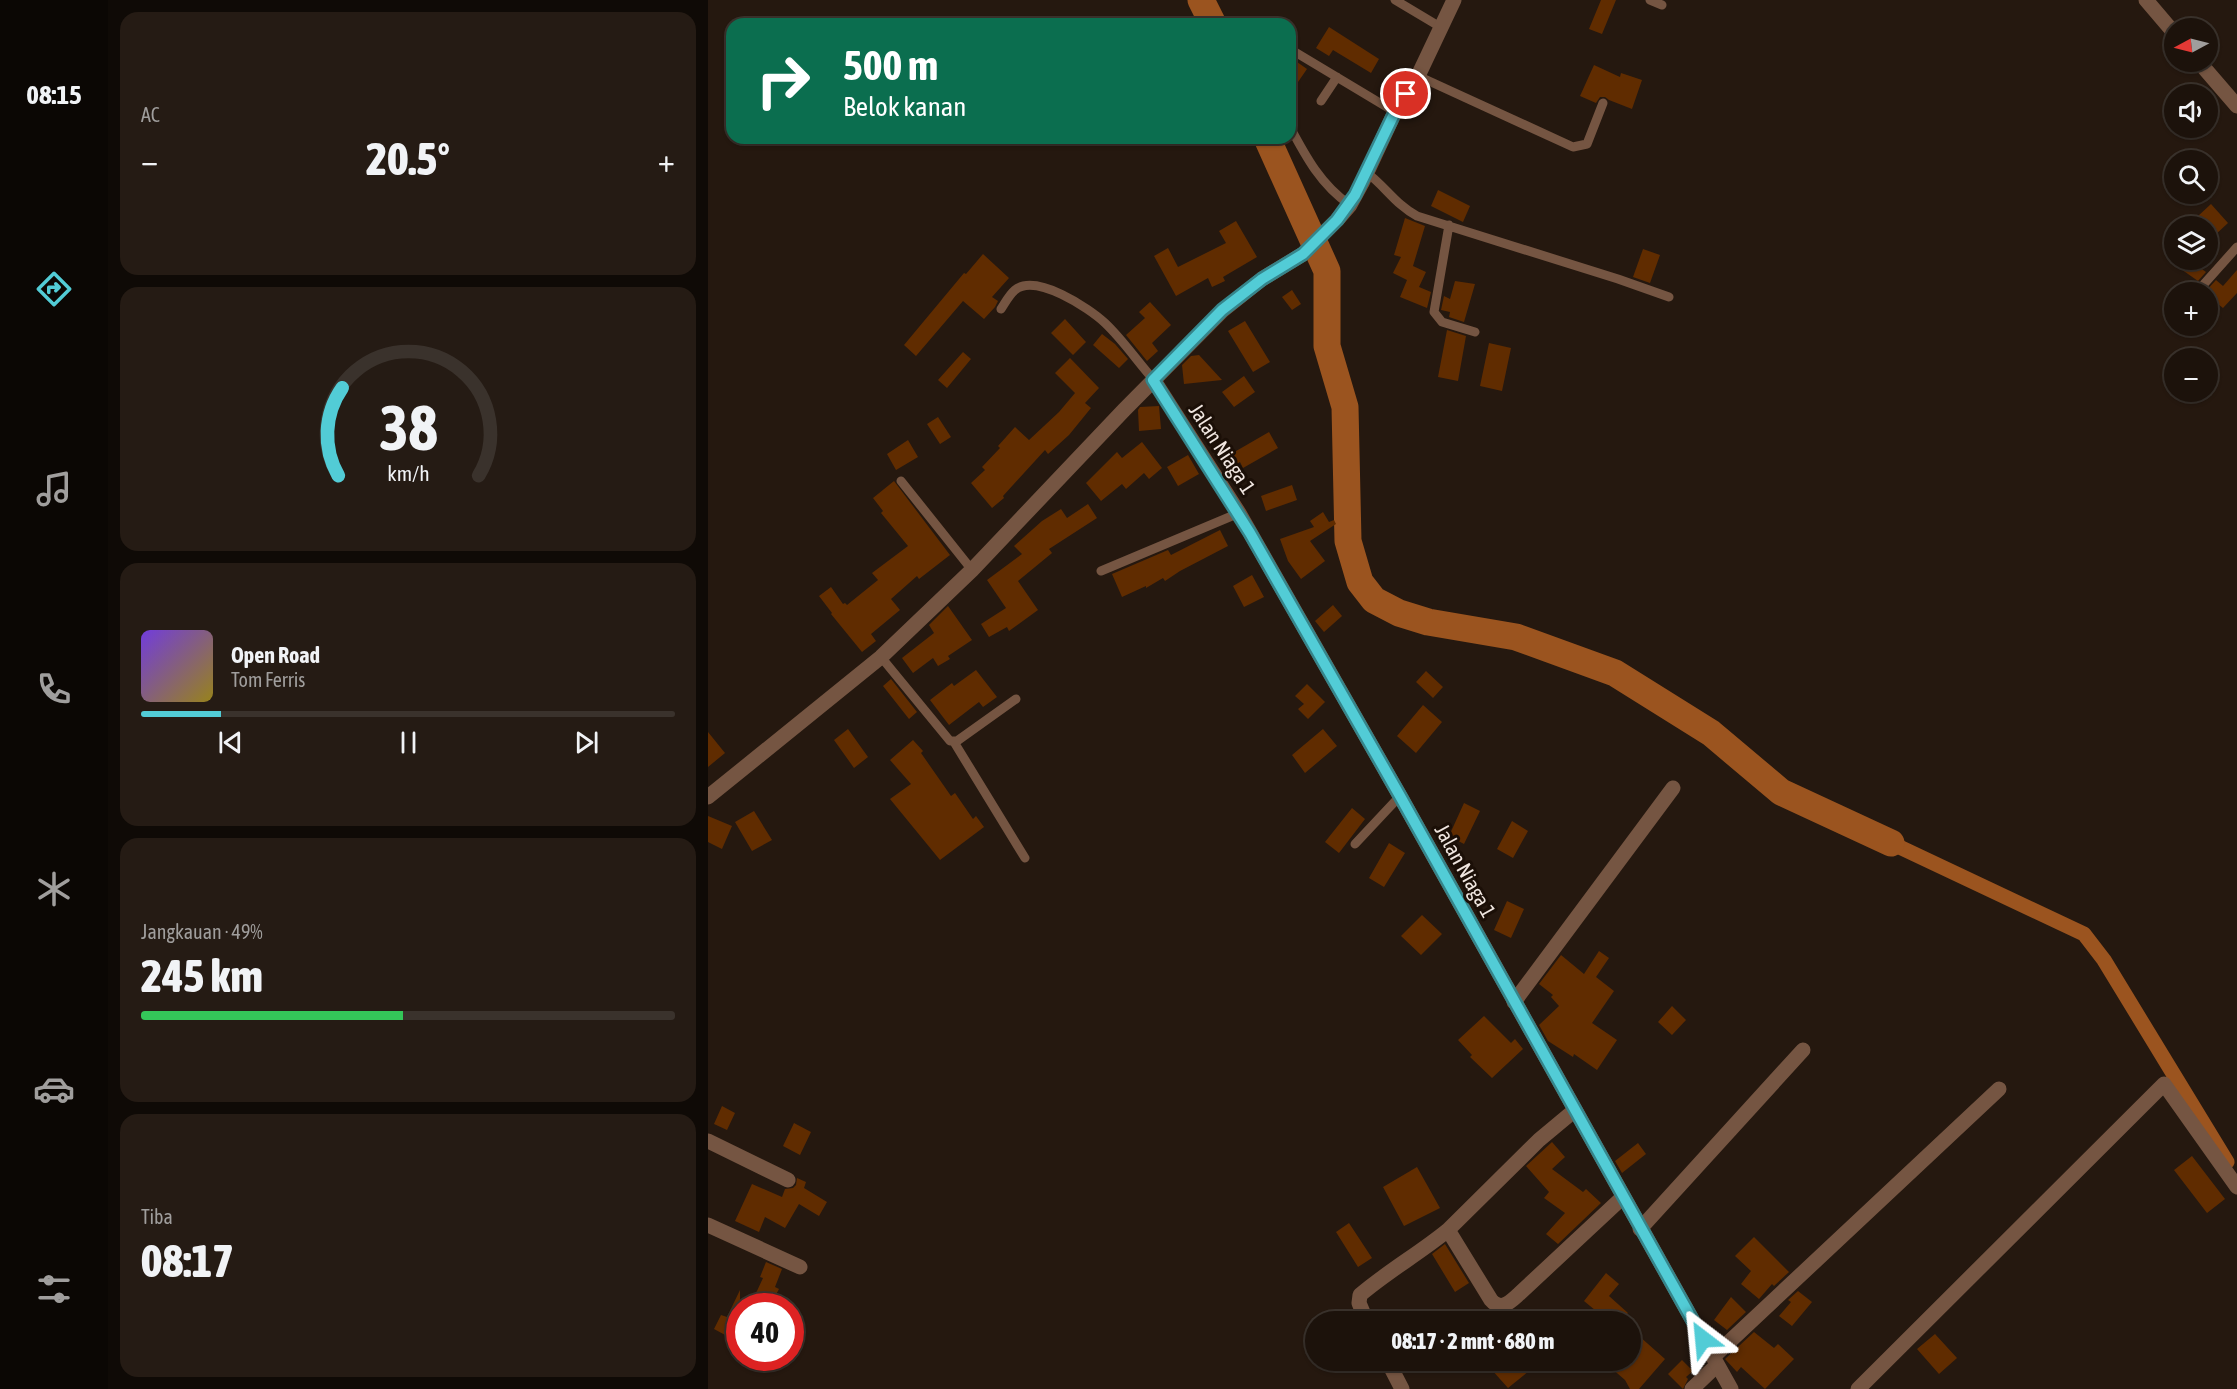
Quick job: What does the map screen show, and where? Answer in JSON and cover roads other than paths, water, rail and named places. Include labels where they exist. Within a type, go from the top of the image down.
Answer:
[{"type":"street","points":[[708,798],[881,657],[972,570],[1153,380],[1236,298],[1303,254],[1337,220],[1350,205],[1395,112],[1418,76],[1454,0]]},
{"type":"street","points":[[2146,0],[2164,21]]},
{"type":"street","points":[[2208,72],[2237,106]]},
{"type":"street","name":"Jalan Niaga 1","points":[[1153,380],[1239,513],[1731,1389]]},
{"type":"street","points":[[1514,1002],[1673,788]]},
{"type":"street","points":[[1640,1229],[1803,1050]]},
{"type":"street","points":[[1858,1389],[2164,1084],[2237,1187]]},
{"type":"street","points":[[1692,1389],[1715,1361],[1999,1089]]},
{"type":"street","points":[[1362,1311],[1359,1303],[1360,1295],[1448,1230],[1539,1140],[1575,1110]]},
{"type":"street","points":[[708,1141],[788,1180]]},
{"type":"street","points":[[1448,1230],[1491,1300],[1495,1305],[1501,1306],[1519,1294],[1623,1197]]},
{"type":"street","points":[[708,1225],[800,1267]]},
{"type":"street","points":[[1393,1371],[1402,1389]]},
{"type":"lane","points":[[1395,0],[1442,28]]},
{"type":"lane","points":[[1650,0],[1662,5]]},
{"type":"lane","points":[[1296,53],[1395,112]]},
{"type":"lane","points":[[1418,76],[1573,147],[1587,144],[1602,103]]},
{"type":"lane","points":[[1321,101],[1337,77]]},
{"type":"lane","points":[[1296,138],[1310,165],[1335,195],[1350,205]]},
{"type":"lane","points":[[1366,172],[1383,185],[1408,211],[1669,297]]},
{"type":"lane","points":[[1449,225],[1433,305],[1434,312],[1442,322],[1475,332]]},
{"type":"lane","points":[[2206,282],[2237,247]]},
{"type":"lane","points":[[1001,309],[1015,290],[1022,287],[1031,285],[1050,290],[1093,313],[1106,324],[1153,380]]},
{"type":"lane","points":[[901,481],[972,570]]},
{"type":"lane","points":[[1101,571],[1239,513]]},
{"type":"lane","points":[[881,657],[946,739],[954,742],[1025,858]]},
{"type":"lane","points":[[954,742],[1016,699]]},
{"type":"lane","points":[[1355,844],[1400,796]]},
{"type":"waterway","points":[[1201,0],[1210,18]]},
{"type":"waterway","points":[[1270,144],[1327,271],[1327,346],[1345,407],[1348,541],[1360,582],[1374,600],[1399,613],[1428,622],[1516,637],[1615,673],[1711,733],[1781,792],[1891,843]]},
{"type":"waterway","points":[[1891,843],[2084,934],[2104,960],[2227,1162]]}]
